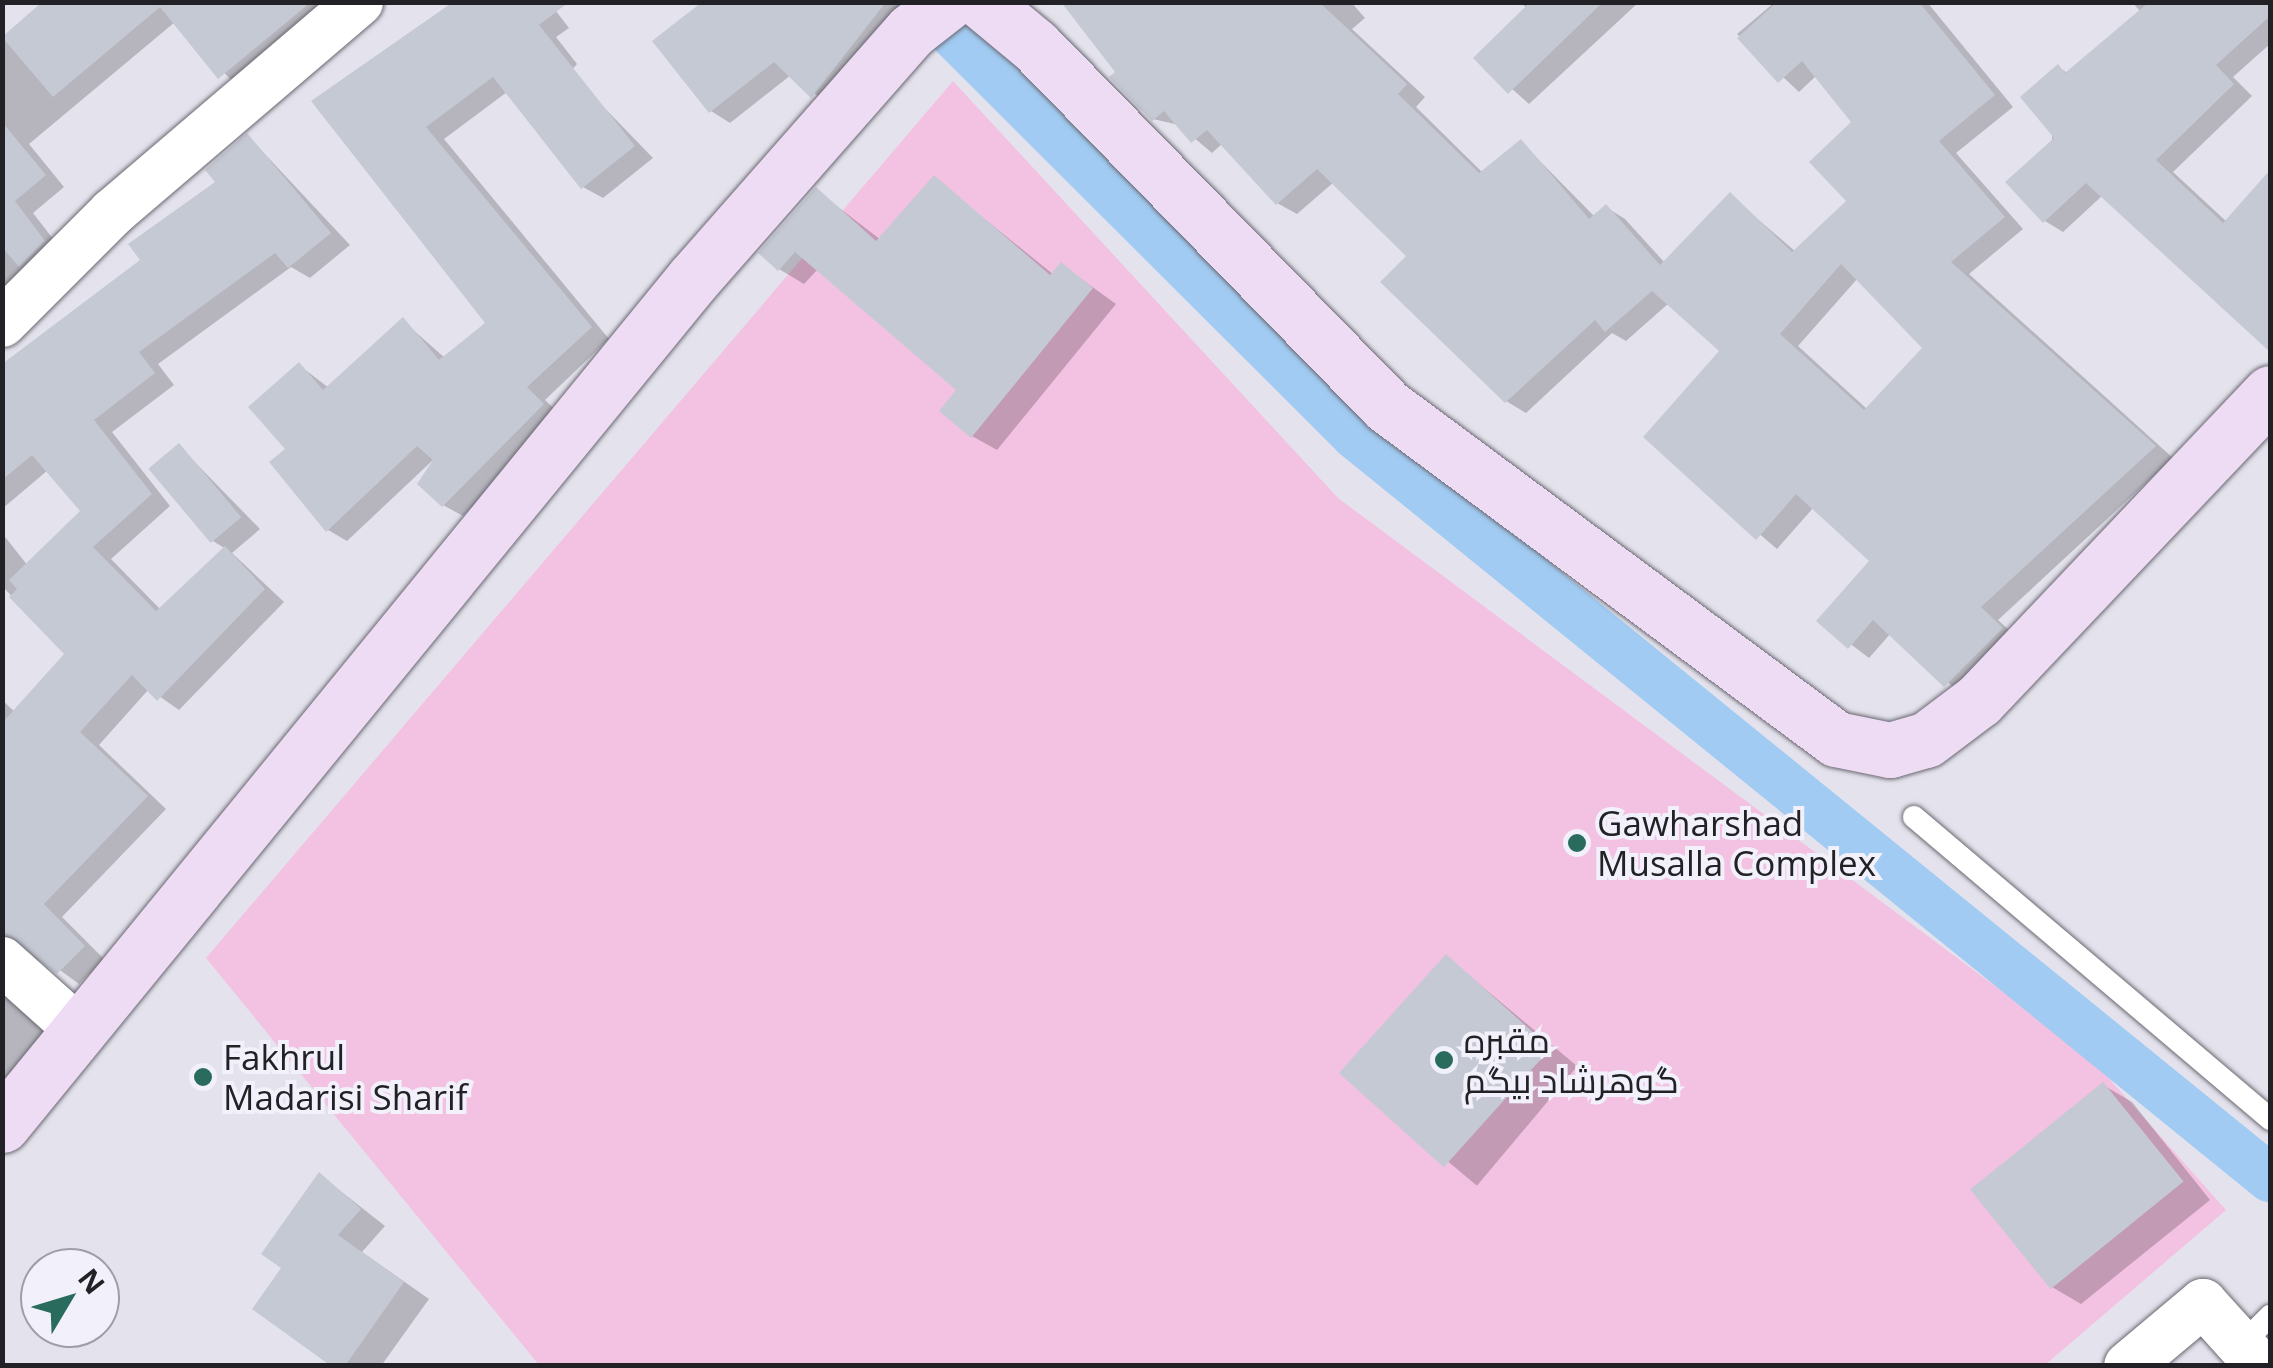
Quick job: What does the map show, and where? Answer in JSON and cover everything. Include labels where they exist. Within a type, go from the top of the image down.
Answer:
[{"type":"main road","points":[[982,2],[1036,46],[1387,406],[1836,739],[1890,750],[1926,740],[1978,700],[2270,393]]},
{"type":"main road","points":[[2,1124],[693,279],[929,17]]},
{"type":"street","points":[[2,323],[127,200],[359,2]]},
{"type":"street","points":[[2,962],[81,1032]]},
{"type":"street","points":[[2128,1366],[2203,1303],[2248,1348]]},
{"type":"lane","points":[[1914,816],[2270,1119]]},
{"type":"shaded area","points":[[953,81],[1338,498],[2088,1055],[2226,1210],[2045,1365],[539,1365],[206,958]]},
{"type":"building","points":[[42,2],[311,2],[218,79],[160,7],[53,97],[2,37]]},
{"type":"building","points":[[453,2],[569,2],[539,25],[635,146],[581,189],[493,77],[426,127],[592,327],[527,387],[544,404],[442,507],[417,484],[433,460],[417,446],[326,532],[269,462],[285,449],[248,407],[299,362],[323,390],[403,317],[439,360],[485,323],[311,101]]},
{"type":"building","points":[[702,2],[886,2],[811,98],[774,62],[709,113],[652,41]]},
{"type":"building","points":[[1061,2],[1319,2],[1407,84],[1398,94],[1479,173],[1521,139],[1589,219],[1606,204],[1660,265],[1730,192],[1792,252],[1846,201],[1809,162],[1851,122],[1802,61],[1778,83],[1737,38],[1777,2],[1919,2],[1995,95],[1939,141],[2005,217],[1951,262],[2156,446],[1981,607],[2003,628],[1944,687],[1873,620],[1848,649],[1816,621],[1869,561],[1796,494],[1756,540],[1643,437],[1719,351],[1652,291],[1605,332],[1595,320],[1505,403],[1380,282],[1406,256],[1317,169],[1276,205],[1207,130],[1191,143],[1164,111],[1152,121],[1109,77],[1115,72]],"holes":[[[1841,264],[1922,348],[1864,410],[1780,334]]]},
{"type":"building","points":[[1530,2],[1603,2],[1508,94],[1473,58]]},
{"type":"building","points":[[2149,2],[2270,2],[2270,16],[2216,65],[2234,84],[2156,160],[2223,223],[2270,170],[2270,352],[2086,183],[2043,223],[2005,182],[2054,138],[2020,97],[2058,64],[2065,73]]},
{"type":"building","points":[[2,122],[46,175],[15,201],[45,241],[19,267],[2,247]]},
{"type":"building","points":[[247,133],[331,233],[288,268],[275,253],[139,352],[155,373],[94,420],[152,494],[93,547],[156,611],[225,546],[265,589],[157,701],[132,675],[80,732],[148,796],[44,904],[85,946],[57,974],[2,934],[2,723],[64,654],[9,597],[17,589],[9,580],[80,511],[32,455],[2,480],[2,364],[140,260],[128,244],[215,182],[205,170]]},
{"type":"building","points":[[934,175],[1050,275],[1061,262],[1093,288],[971,438],[939,411],[956,390],[795,252],[778,271],[758,253],[816,187],[876,241]]},
{"type":"building","points":[[179,443],[241,517],[211,543],[148,469]]},
{"type":"building","name":"مقبره گوهرشاد بیگم","points":[[1446,954],[1551,1048],[1444,1167],[1339,1073]]},
{"type":"building","points":[[2103,1082],[2184,1181],[2051,1289],[1970,1190]]},
{"type":"building","points":[[319,1172],[361,1209],[338,1235],[404,1282],[345,1366],[331,1366],[252,1309],[281,1268],[261,1254]]},
{"type":"waterway","points":[[921,2],[1355,435],[2270,1178]]},
{"type":"place","name":"Gawharshad Musalla Complex","points":[[1577,843]]},
{"type":"place","name":"مقبره گوهرشاد بیگم","points":[[1444,1060]]},
{"type":"place","name":"Fakhrul Madarisi Sharif","points":[[203,1077]]}]
